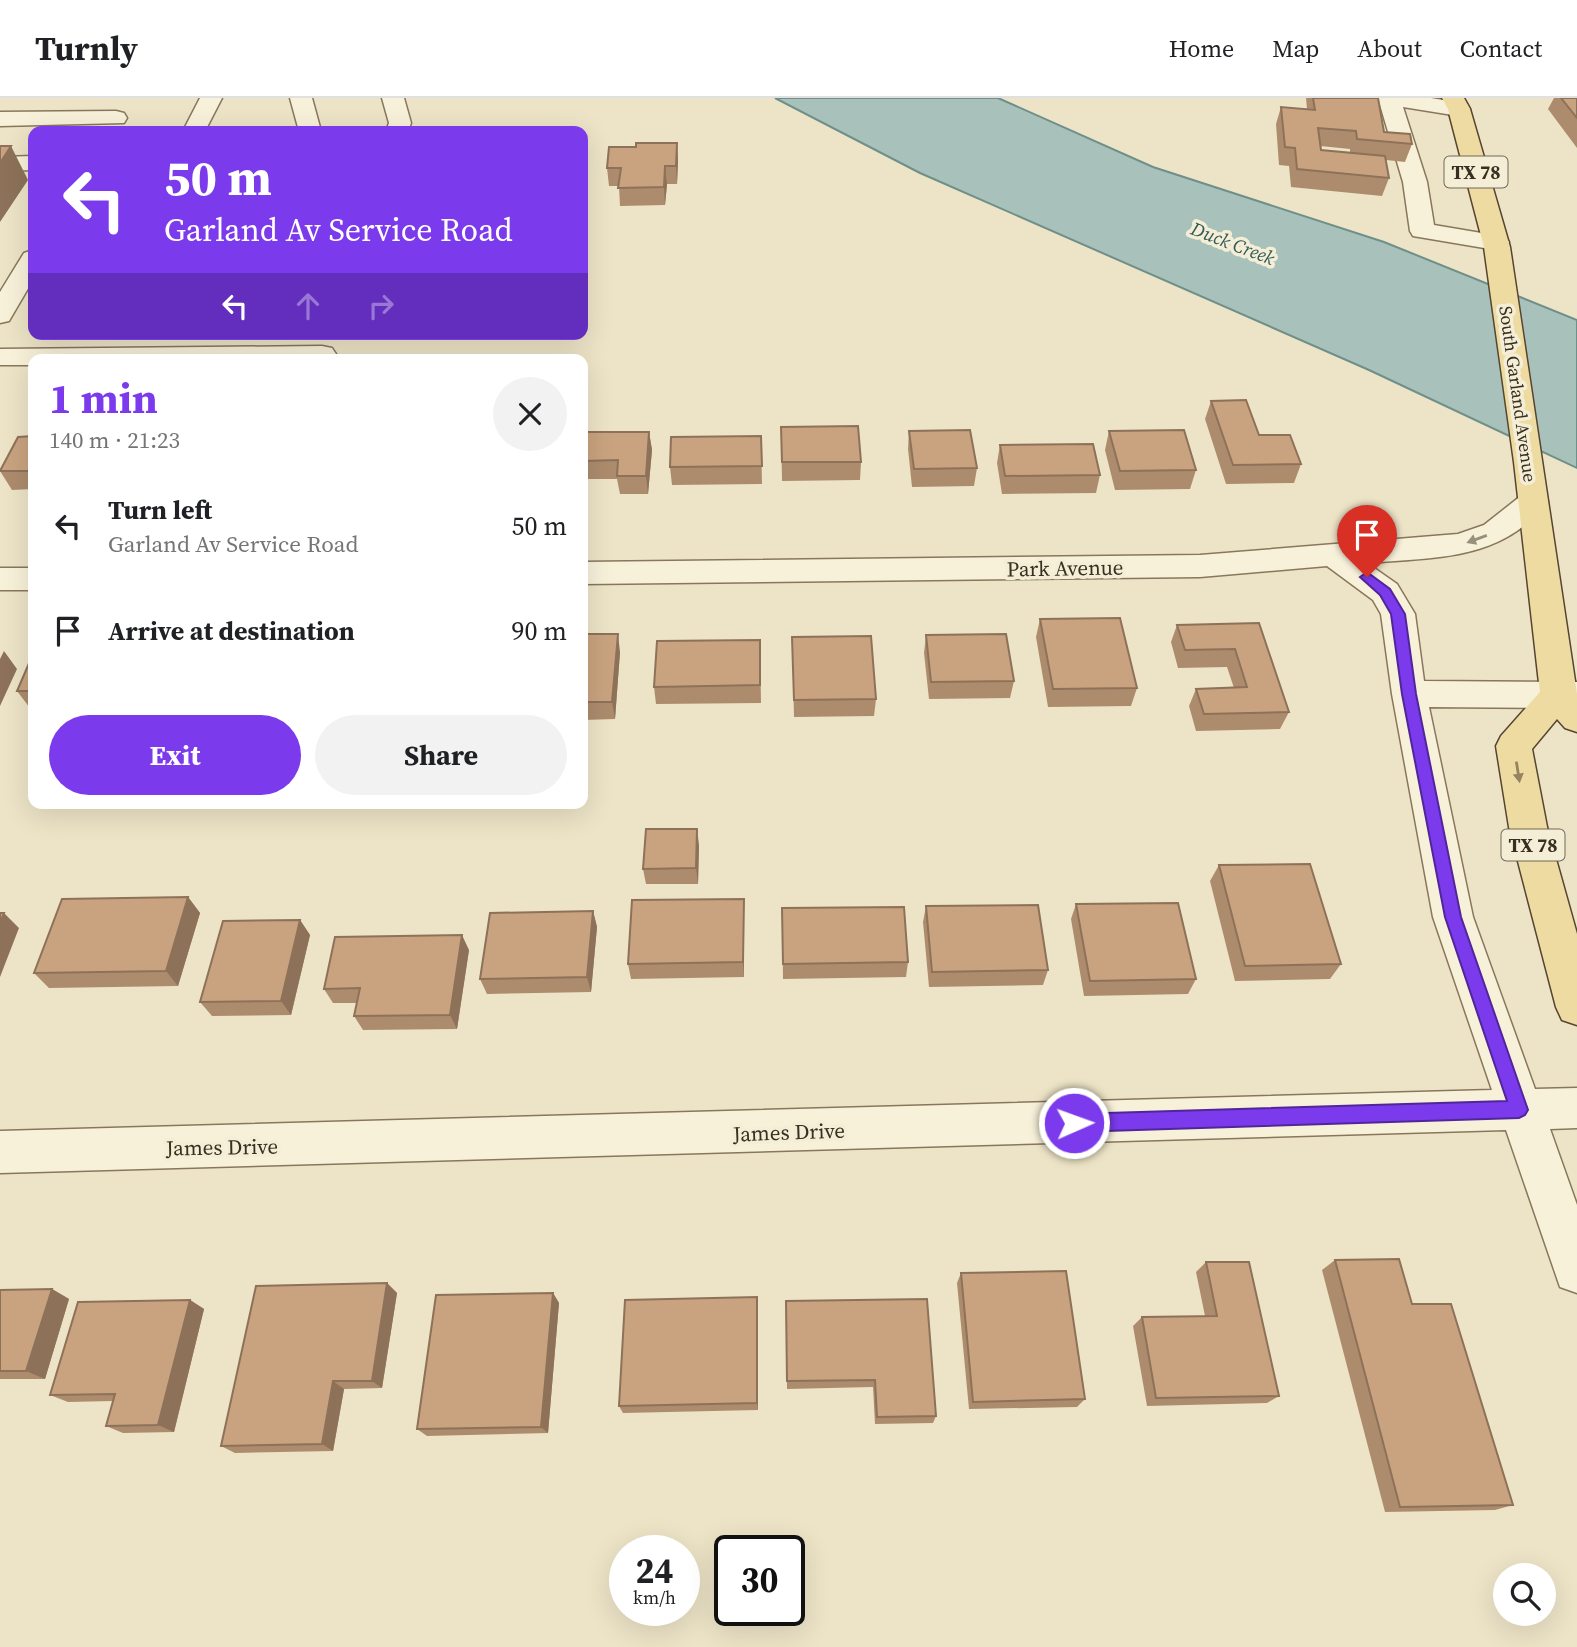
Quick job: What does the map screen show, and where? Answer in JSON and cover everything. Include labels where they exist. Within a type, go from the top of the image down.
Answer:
[{"type":"main road","name":"South Garland Avenue","points":[[1456,104],[1497,245],[1533,502],[1571,703]]},
{"type":"main road","name":"TX 78","points":[[1571,703],[1514,746],[1528,827],[1577,1007]]},
{"type":"street","points":[[197,126],[211,98]]},
{"type":"street","points":[[301,98],[309,126]]},
{"type":"street","points":[[393,98],[399,126]]},
{"type":"street","points":[[1456,104],[1390,99],[1415,182],[1422,231],[1497,245]]},
{"type":"street","points":[[0,119],[117,116]]},
{"type":"street","points":[[0,164],[28,163]]},
{"type":"street","points":[[0,315],[28,267]]},
{"type":"street","points":[[0,357],[83,345],[322,354]]},
{"type":"street","name":"Park Avenue","points":[[588,573],[1199,566],[1461,544],[1495,532],[1533,502]]},
{"type":"street","points":[[1334,555],[1385,592],[1398,614],[1409,694],[1453,917],[1577,1270]]},
{"type":"street","points":[[0,579],[28,579]]},
{"type":"street","points":[[1409,694],[1506,695],[1571,703]]},
{"type":"street","name":"James Drive","points":[[0,1152],[463,1142],[1577,1108]]},
{"type":"water","name":"Duck Creek","points":[[775,98],[998,98],[1153,167],[1384,242],[1577,320],[1577,468],[1369,370],[920,173]]},
{"type":"building","points":[[1313,98],[1378,98],[1384,132],[1410,134],[1412,144],[1357,139],[1356,131],[1318,128],[1321,150],[1385,156],[1389,178],[1297,169],[1295,148],[1285,147],[1281,107],[1315,110]]},
{"type":"building","points":[[1561,98],[1577,98],[1577,118]]},
{"type":"building","points":[[636,143],[677,143],[676,166],[665,166],[664,187],[618,188],[621,168],[607,168],[609,147],[636,147]]},
{"type":"building","points":[[0,146],[11,146],[0,163]]},
{"type":"building","points":[[1246,400],[1259,435],[1290,435],[1301,464],[1233,465],[1211,401]]},
{"type":"building","points":[[858,426],[861,462],[782,462],[781,427]]},
{"type":"building","points":[[970,430],[977,468],[914,469],[909,431]]},
{"type":"building","points":[[1184,430],[1196,470],[1120,471],[1109,431]]},
{"type":"building","points":[[588,432],[649,432],[646,476],[617,476],[618,460],[588,461]]},
{"type":"building","points":[[28,436],[28,471],[0,471],[18,437]]},
{"type":"building","points":[[761,436],[762,466],[670,467],[671,437]]},
{"type":"building","points":[[1093,444],[1100,475],[1005,476],[1000,445]]},
{"type":"building","points":[[1120,618],[1137,688],[1053,689],[1040,619]]},
{"type":"building","points":[[1259,623],[1289,712],[1204,714],[1196,689],[1247,687],[1235,649],[1185,650],[1177,625]]},
{"type":"building","points":[[588,634],[618,634],[612,702],[588,702]]},
{"type":"building","points":[[1006,634],[1014,681],[931,682],[926,635]]},
{"type":"building","points":[[871,636],[876,699],[794,700],[792,637]]},
{"type":"building","points":[[760,640],[760,685],[654,687],[657,641]]},
{"type":"building","points":[[28,666],[28,691],[17,691]]},
{"type":"building","points":[[646,829],[697,829],[696,868],[643,869]]},
{"type":"building","points":[[1310,864],[1341,964],[1245,966],[1219,865]]},
{"type":"building","points":[[188,897],[166,971],[34,973],[62,899]]},
{"type":"building","points":[[744,899],[743,962],[628,964],[632,900]]},
{"type":"building","points":[[1178,903],[1196,979],[1090,981],[1076,904]]},
{"type":"building","points":[[1038,905],[1048,970],[932,972],[926,906]]},
{"type":"building","points":[[904,907],[908,962],[783,964],[782,908]]},
{"type":"building","points":[[593,911],[587,977],[480,979],[490,913]]},
{"type":"building","points":[[300,920],[281,1001],[200,1002],[223,921]]},
{"type":"building","points":[[462,935],[450,1015],[354,1016],[360,988],[324,989],[335,937]]},
{"type":"building","points":[[1399,1259],[1412,1304],[1451,1304],[1513,1505],[1400,1507],[1335,1260]]},
{"type":"building","points":[[1206,1262],[1249,1262],[1279,1396],[1156,1398],[1142,1317],[1217,1316]]},
{"type":"building","points":[[1066,1271],[1085,1399],[973,1402],[961,1273]]},
{"type":"building","points":[[387,1283],[372,1381],[333,1381],[322,1444],[221,1446],[256,1286]]},
{"type":"building","points":[[52,1289],[26,1371],[0,1371],[0,1290]]},
{"type":"building","points":[[553,1293],[541,1427],[417,1429],[436,1295]]},
{"type":"building","points":[[757,1297],[757,1403],[619,1406],[625,1300]]},
{"type":"building","points":[[927,1299],[936,1416],[877,1417],[875,1380],[787,1381],[786,1301]]},
{"type":"building","points":[[190,1300],[158,1425],[106,1426],[115,1394],[50,1395],[78,1302]]},
{"type":"route","points":[[1074,1123],[1519,1110],[1453,917],[1409,694],[1398,614],[1385,592],[1367,577]]}]
